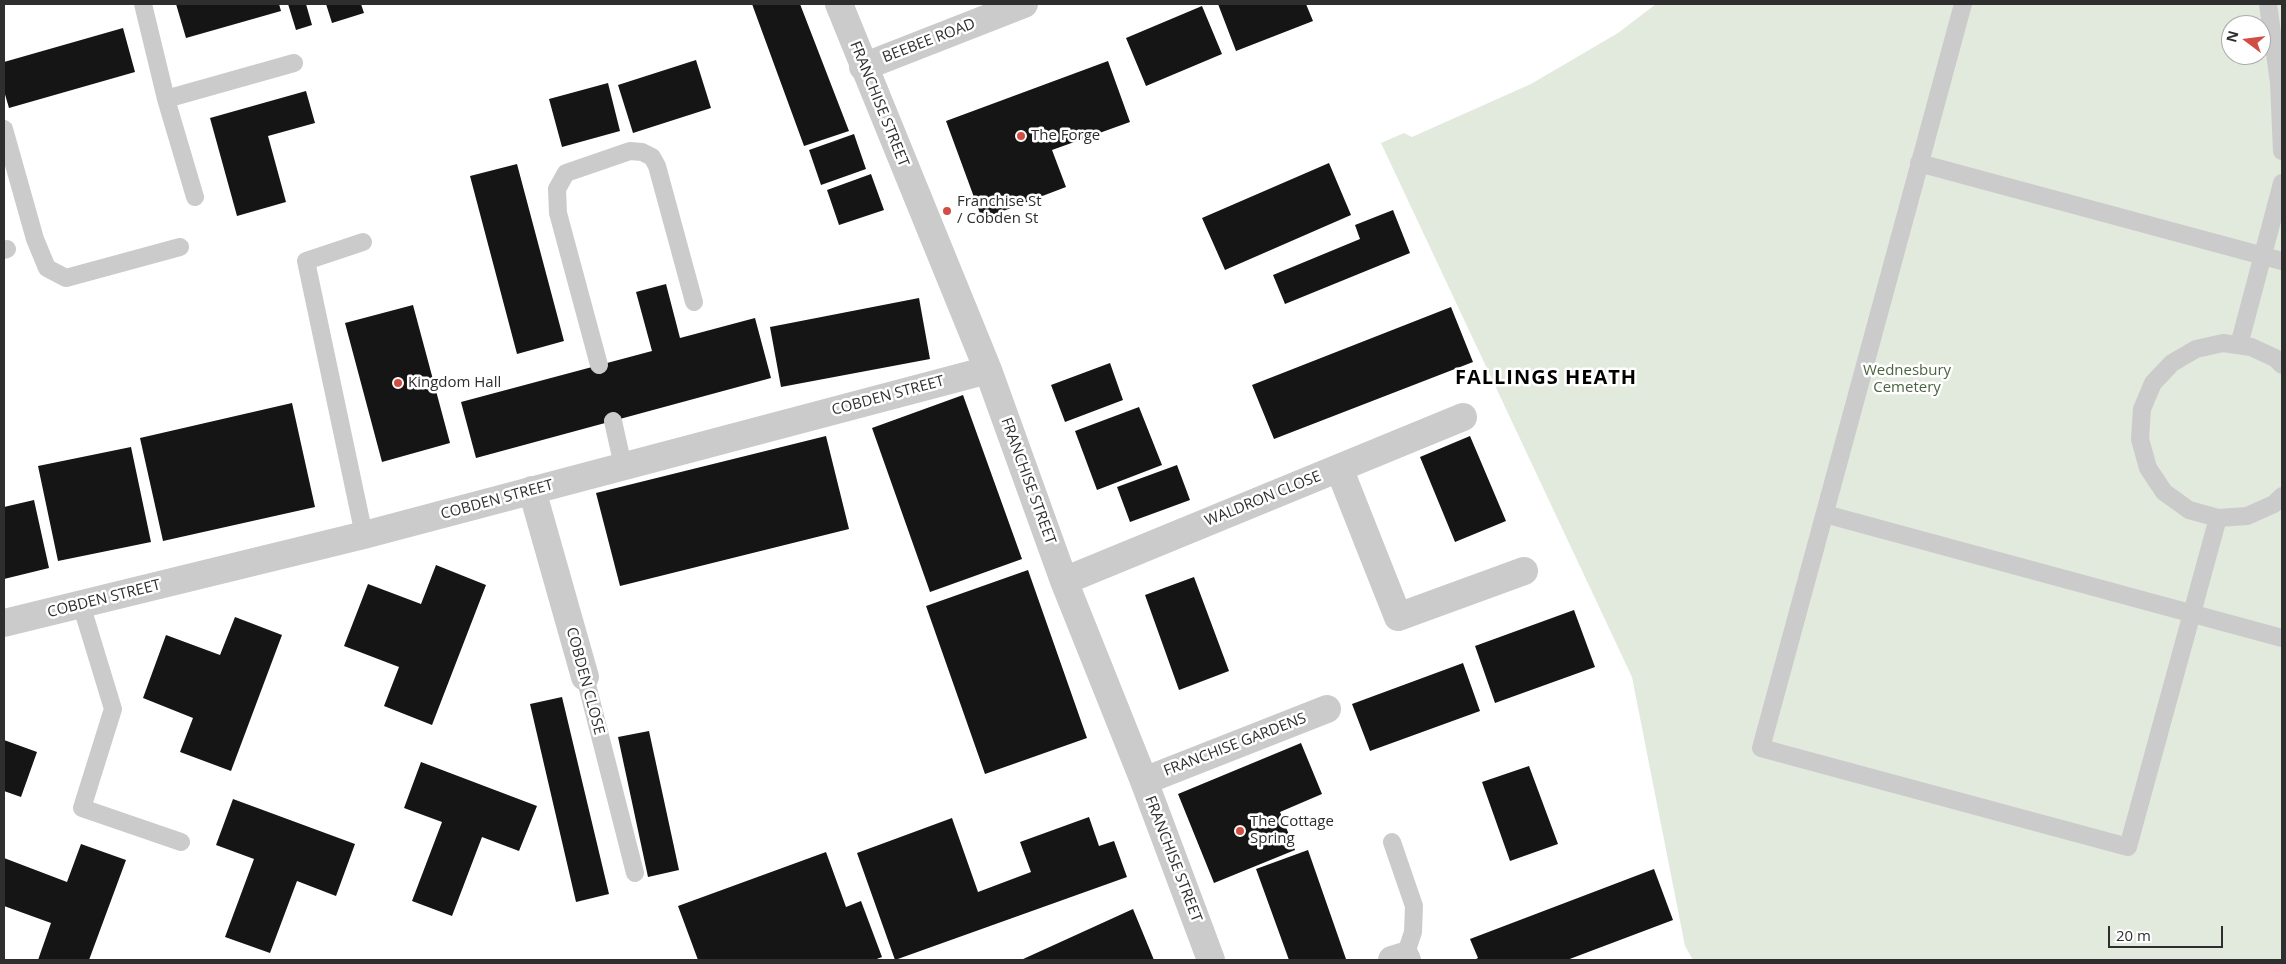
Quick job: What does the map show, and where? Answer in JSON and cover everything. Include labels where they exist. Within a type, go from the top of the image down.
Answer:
[{"type":"street","name":"FRANCHISE STREET","points":[[839,4],[863,67],[988,370],[1064,581],[1144,781],[1212,960]]},
{"type":"street","name":"BEEBEE ROAD","points":[[863,67],[1024,4]]},
{"type":"street","name":"COBDEN STREET","points":[[4,623],[364,535],[988,370]]},
{"type":"street","name":"WALDRON CLOSE","points":[[1064,581],[1463,417]]},
{"type":"street","points":[[1339,468],[1398,617],[1524,571]]},
{"type":"street","name":"COBDEN CLOSE","points":[[532,490],[584,677]]},
{"type":"street","name":"FRANCHISE GARDENS","points":[[1144,781],[1327,708]]},
{"type":"lane","points":[[142,4],[166,99],[195,197]]},
{"type":"lane","points":[[1963,4],[1761,748],[2128,847],[2218,518]]},
{"type":"lane","points":[[2268,4],[2280,82],[2282,151]]},
{"type":"lane","points":[[166,99],[294,63]]},
{"type":"lane","points":[[4,130],[35,240],[47,268],[66,278],[180,247]]},
{"type":"lane","points":[[599,365],[558,212],[557,189],[566,173],[630,151],[642,152],[652,157],[657,166],[694,302]]},
{"type":"lane","points":[[1919,163],[2282,261]]},
{"type":"lane","points":[[2239,345],[2282,183]]},
{"type":"lane","points":[[363,242],[306,261],[364,535]]},
{"type":"lane","points":[[2282,365],[2276,358],[2251,347],[2223,343],[2196,349],[2172,363],[2153,383],[2142,409],[2140,438],[2148,468],[2164,492],[2189,510],[2218,518],[2247,516],[2274,504],[2282,496]]},
{"type":"lane","points":[[613,420],[623,466]]},
{"type":"lane","points":[[1825,514],[2282,638]]},
{"type":"lane","points":[[80,604],[113,709],[82,808],[181,842]]},
{"type":"lane","name":"COBDEN CLOSE","points":[[584,677],[635,873]]},
{"type":"lane","points":[[1392,842],[1414,906],[1413,932],[1402,959]]},
{"type":"green space","name":"Wednesbury Cemetery","points":[[1656,4],[2282,4],[2282,960],[1693,960],[1685,946],[1632,677],[1381,143],[1404,133],[1412,137],[1531,84],[1618,33]]},
{"type":"building","points":[[176,4],[279,4],[281,11],[186,38]]},
{"type":"building","points":[[288,4],[306,4],[312,25],[296,30]]},
{"type":"building","points":[[326,4],[361,4],[364,13],[332,23]]},
{"type":"building","points":[[752,4],[800,4],[849,131],[804,146]]},
{"type":"building","points":[[1218,4],[1306,4],[1313,21],[1236,51]]},
{"type":"building","points":[[1202,6],[1222,54],[1146,86],[1126,38]]},
{"type":"building","points":[[123,28],[135,72],[9,108],[4,91],[4,62]]},
{"type":"building","points":[[696,60],[711,108],[633,133],[618,85]]},
{"type":"building","name":"The Forge","points":[[1108,61],[1130,122],[1052,150],[1066,187],[982,219],[946,121]]},
{"type":"building","points":[[608,83],[620,131],[562,147],[549,99]]},
{"type":"building","points":[[306,91],[315,123],[268,136],[286,202],[237,216],[210,118]]},
{"type":"building","points":[[854,134],[866,169],[821,185],[809,150]]},
{"type":"building","points":[[1329,163],[1351,215],[1225,270],[1202,218]]},
{"type":"building","points":[[517,164],[564,341],[517,354],[470,176]]},
{"type":"building","points":[[871,174],[884,210],[839,225],[827,190]]},
{"type":"building","points":[[1393,210],[1410,253],[1285,304],[1273,275],[1360,239],[1355,225]]},
{"type":"building","points":[[666,284],[680,338],[755,318],[771,378],[476,458],[461,402],[652,351],[636,292]]},
{"type":"building","points":[[919,298],[930,359],[781,387],[770,327]]},
{"type":"building","name":"Kingdom Hall","points":[[413,305],[450,443],[382,462],[345,323]]},
{"type":"building","points":[[1451,307],[1473,362],[1274,439],[1252,385]]},
{"type":"building","points":[[1110,363],[1123,400],[1065,422],[1051,385]]},
{"type":"building","points":[[963,395],[1022,559],[930,592],[872,428]]},
{"type":"building","points":[[292,403],[315,507],[163,541],[140,438]]},
{"type":"building","points":[[1139,407],[1162,465],[1097,490],[1075,431]]},
{"type":"building","points":[[826,436],[849,529],[620,586],[596,493]]},
{"type":"building","points":[[1470,436],[1506,521],[1455,542],[1420,457]]},
{"type":"building","points":[[131,447],[151,542],[58,561],[38,466]]},
{"type":"building","points":[[1177,465],[1190,500],[1130,522],[1117,487]]},
{"type":"building","points":[[34,500],[49,568],[4,579],[4,507]]},
{"type":"building","points":[[436,565],[486,585],[432,725],[384,706],[399,667],[344,646],[368,584],[421,604]]},
{"type":"building","points":[[1028,570],[1087,738],[985,774],[926,606]]},
{"type":"building","points":[[1194,577],[1229,671],[1179,690],[1145,595]]},
{"type":"building","points":[[1574,610],[1595,667],[1495,703],[1475,646]]},
{"type":"building","points":[[235,617],[282,635],[231,771],[180,752],[193,718],[143,698],[166,635],[220,655]]},
{"type":"building","points":[[1463,663],[1480,711],[1370,751],[1352,704]]},
{"type":"building","points":[[562,697],[609,894],[576,902],[530,704]]},
{"type":"building","points":[[649,731],[679,870],[648,877],[618,737]]},
{"type":"building","points":[[4,740],[37,752],[21,797],[4,791]]},
{"type":"building","name":"The Cottage Spring","points":[[1301,743],[1322,794],[1280,812],[1295,850],[1214,883],[1178,794]]},
{"type":"building","points":[[421,762],[537,806],[519,851],[482,837],[452,916],[412,901],[442,822],[404,808]]},
{"type":"building","points":[[1529,766],[1558,844],[1510,861],[1482,782]]},
{"type":"building","points":[[233,799],[355,844],[336,896],[297,881],[270,953],[225,937],[254,859],[216,845]]},
{"type":"building","points":[[1089,817],[1099,846],[1114,841],[1127,877],[895,960],[857,853],[952,818],[978,892],[1031,872],[1020,842]]},
{"type":"building","points":[[81,844],[126,860],[89,960],[38,960],[51,923],[4,906],[4,858],[67,882]]},
{"type":"building","points":[[1308,850],[1346,959],[1344,960],[1289,960],[1256,869]]},
{"type":"building","points":[[826,852],[846,907],[861,901],[882,957],[874,960],[698,960],[678,906]]},
{"type":"building","points":[[1654,869],[1673,920],[1567,960],[1474,960],[1478,958],[1470,939]]},
{"type":"building","points":[[1133,909],[1154,960],[1021,960]]},
{"type":"place","name":"The Forge","points":[[1021,136]]},
{"type":"place","name":"Franchise St / Cobden St","points":[[947,211]]},
{"type":"place","name":"Kingdom Hall","points":[[398,383]]},
{"type":"place","name":"The Cottage Spring","points":[[1240,831]]},
{"type":"district","name":"FALLINGS HEATH","points":[[1546,378]]}]
